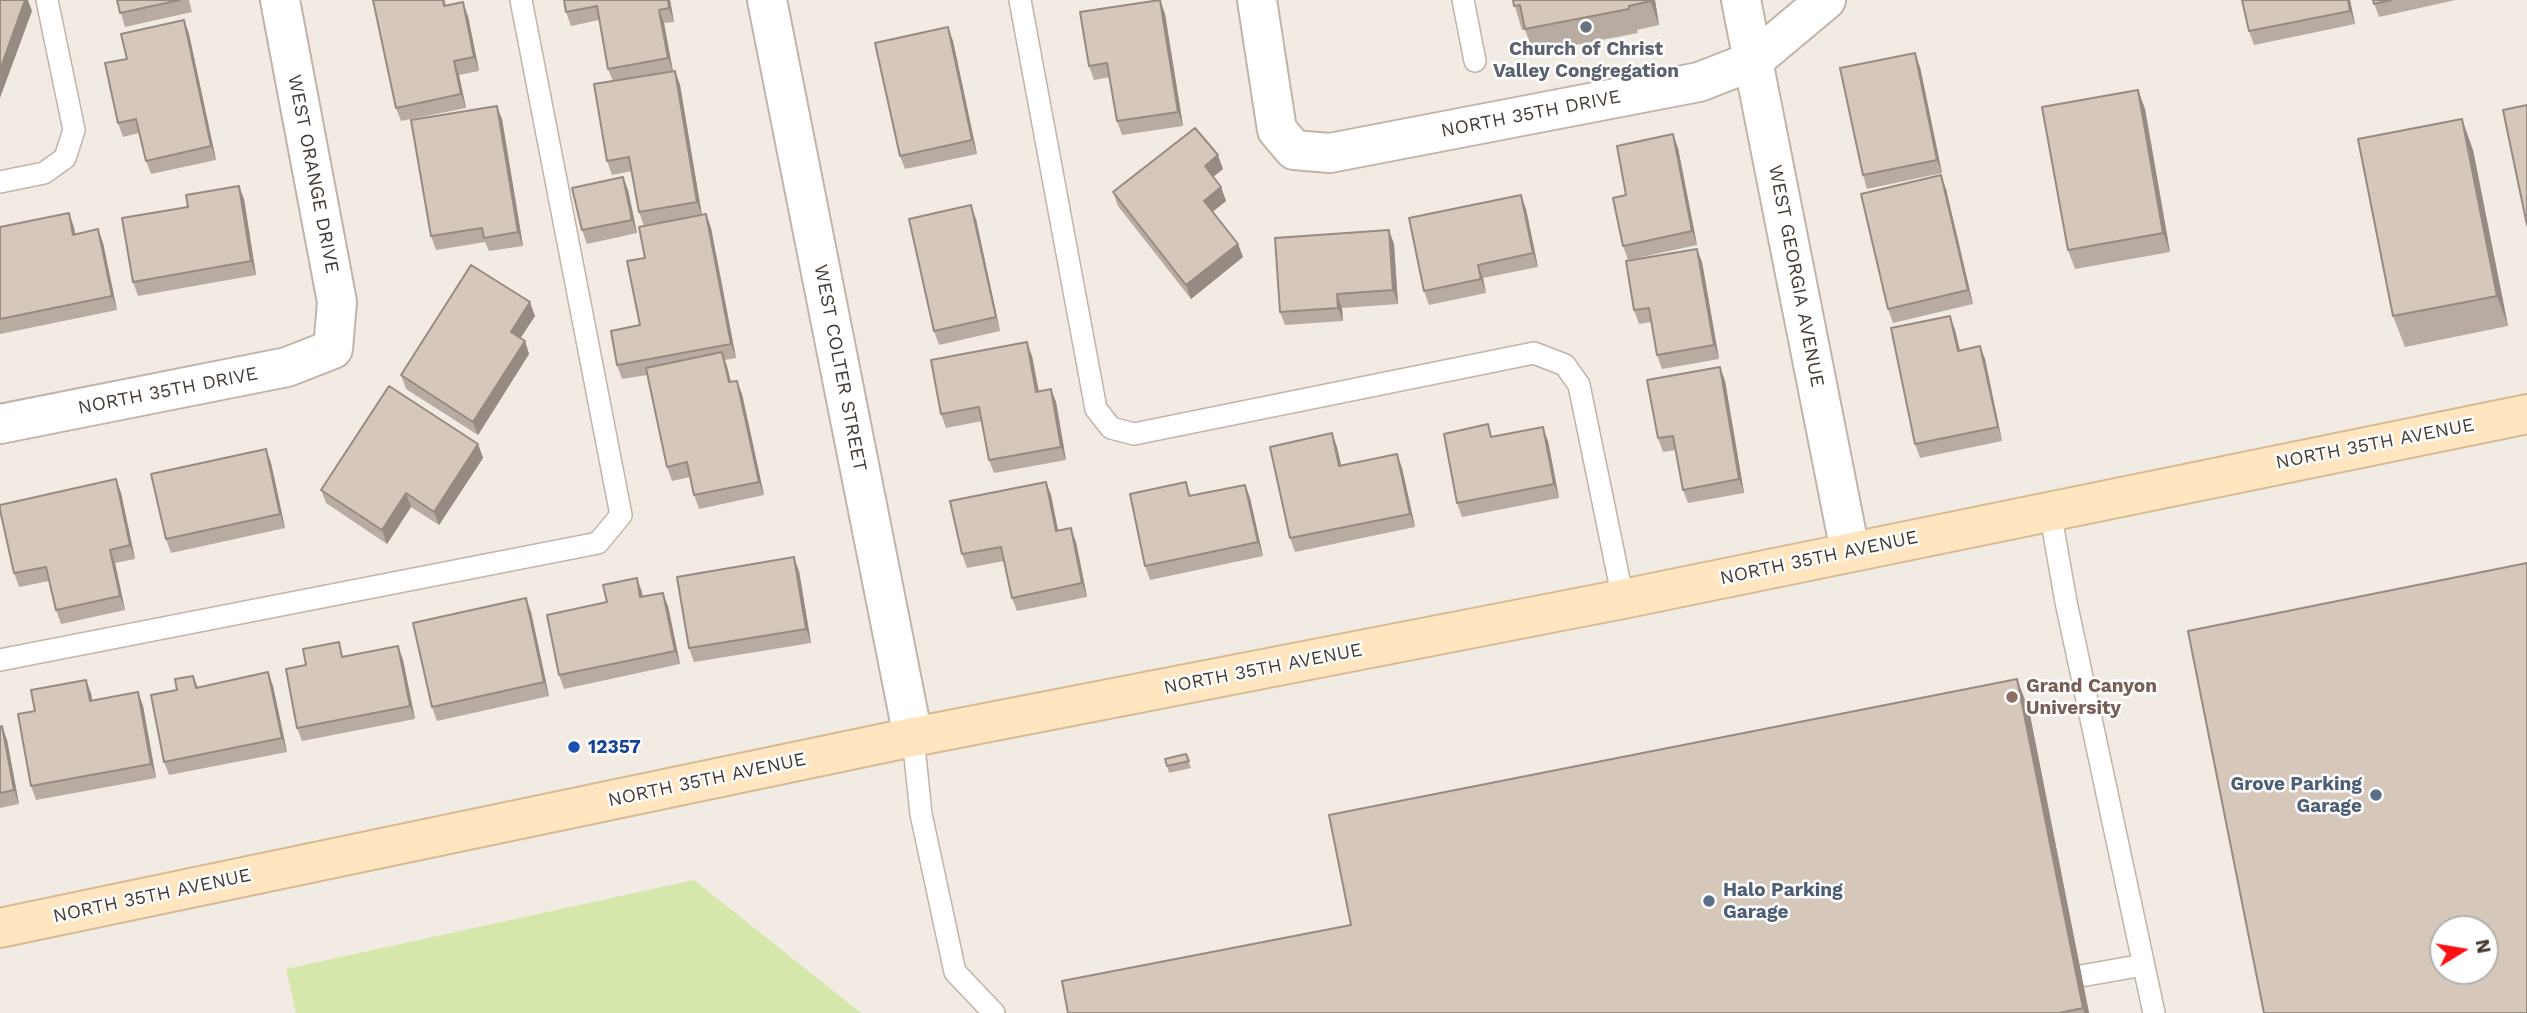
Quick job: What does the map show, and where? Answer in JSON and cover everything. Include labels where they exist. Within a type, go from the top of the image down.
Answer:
[{"type":"main road","name":"NORTH 35TH AVENUE","points":[[0,928],[913,737],[1623,599],[2527,414]]},
{"type":"street","name":"WEST ORANGE DRIVE","points":[[280,0],[337,302],[333,349]]},
{"type":"street","name":"WEST COLTER STREET","points":[[767,0],[913,737]]},
{"type":"street","name":"NORTH 35TH DRIVE","points":[[1257,0],[1278,130],[1294,150],[1331,153],[1699,82],[1753,61],[1826,0]]},
{"type":"street","name":"WEST GEORGIA AVENUE","points":[[1741,0],[1850,551]]},
{"type":"street","name":"NORTH 35TH DRIVE","points":[[0,424],[287,367],[333,349]]},
{"type":"lane","points":[[0,182],[44,173],[65,158],[74,130],[47,0]]},
{"type":"lane","points":[[0,660],[598,543],[621,515],[521,0]]},
{"type":"lane","points":[[1020,0],[1096,410],[1111,428],[1134,433],[1534,353],[1565,365],[1579,385],[1623,599]]},
{"type":"lane","points":[[1463,0],[1475,61]]},
{"type":"lane","points":[[2050,511],[2066,602],[2154,1013]]},
{"type":"lane","points":[[913,737],[921,814],[955,972],[994,1013]]},
{"type":"lane","points":[[2081,976],[2143,965]]},
{"type":"green space","points":[[694,880],[861,1013],[296,1013],[286,969]]},
{"type":"building","points":[[0,0],[25,0],[0,70]]},
{"type":"building","points":[[117,0],[180,0],[120,13]]},
{"type":"building","points":[[373,0],[443,0],[444,6],[463,2],[474,57],[454,61],[461,94],[396,108]]},
{"type":"building","points":[[564,0],[668,0],[669,8],[659,10],[668,58],[608,69],[597,6],[566,12]]},
{"type":"building","points":[[1160,0],[1178,112],[1117,121],[1107,63],[1089,66],[1080,12]]},
{"type":"building","points":[[1513,0],[1651,1],[1629,6],[1629,9],[1525,29],[1520,5],[1514,6]]},
{"type":"building","points":[[2242,0],[2348,0],[2350,11],[2249,31]]},
{"type":"building","points":[[2373,0],[2391,0],[2374,4]]},
{"type":"building","points":[[184,20],[211,146],[146,161],[136,119],[118,123],[105,63],[127,59],[121,34]]},
{"type":"building","points":[[948,27],[972,140],[900,156],[875,43]]},
{"type":"building","points":[[1915,53],[1937,160],[1863,175],[1840,68]]},
{"type":"building","points":[[675,71],[697,202],[639,212],[629,157],[607,161],[594,84]]},
{"type":"building","points":[[2138,90],[2163,233],[2068,250],[2042,107]]},
{"type":"building","points":[[2527,105],[2527,225],[2503,110]]},
{"type":"building","points":[[497,106],[518,232],[484,238],[482,228],[431,236],[411,120]]},
{"type":"building","points":[[2462,119],[2497,296],[2393,316],[2358,139]]},
{"type":"building","points":[[1195,128],[1218,155],[1205,166],[1221,187],[1204,201],[1238,244],[1186,285],[1113,192]]},
{"type":"building","points":[[1673,134],[1692,231],[1623,246],[1613,198],[1626,195],[1617,146]]},
{"type":"building","points":[[1941,175],[1968,290],[1888,309],[1861,194]]},
{"type":"building","points":[[623,177],[632,220],[582,230],[572,188]]},
{"type":"building","points":[[239,186],[251,261],[133,282],[122,218],[188,207],[186,195]]},
{"type":"building","points":[[1521,195],[1533,253],[1478,265],[1481,279],[1424,291],[1409,218]]},
{"type":"building","points":[[971,205],[996,317],[934,331],[909,219]]},
{"type":"building","points":[[69,213],[73,235],[98,229],[112,296],[0,319],[0,227]]},
{"type":"building","points":[[706,214],[731,344],[617,365],[611,331],[640,325],[627,261],[645,258],[639,227]]},
{"type":"building","points":[[1389,230],[1393,290],[1337,294],[1338,308],[1280,312],[1275,238]]},
{"type":"building","points":[[1697,249],[1714,345],[1657,355],[1649,308],[1634,310],[1626,261]]},
{"type":"building","points":[[471,265],[530,302],[511,332],[525,341],[473,422],[401,375]]},
{"type":"building","points":[[1950,316],[1958,351],[1980,346],[1998,427],[1915,444],[1891,328]]},
{"type":"building","points":[[1027,342],[1036,392],[1051,389],[1061,447],[989,460],[979,407],[941,414],[931,360]]},
{"type":"building","points":[[722,352],[729,382],[737,381],[759,482],[694,495],[687,462],[667,467],[646,368]]},
{"type":"building","points":[[1720,367],[1739,479],[1683,490],[1673,436],[1658,438],[1647,380]]},
{"type":"building","points":[[389,386],[478,444],[434,512],[406,493],[382,530],[321,490]]},
{"type":"building","points":[[1488,424],[1491,437],[1543,427],[1554,484],[1457,503],[1444,434]]},
{"type":"building","points":[[1332,433],[1339,466],[1397,454],[1410,514],[1290,538],[1270,447]]},
{"type":"building","points":[[266,449],[280,514],[166,539],[151,474]]},
{"type":"building","points":[[116,479],[130,545],[110,550],[120,596],[56,610],[46,567],[14,573],[0,505]]},
{"type":"building","points":[[1046,482],[1056,531],[1071,528],[1082,583],[1012,598],[1001,547],[962,554],[950,501]]},
{"type":"building","points":[[1186,482],[1189,496],[1245,485],[1258,542],[1145,566],[1130,494]]},
{"type":"building","points":[[794,557],[806,629],[689,648],[677,577]]},
{"type":"building","name":"Grove Parking Garage","points":[[2527,563],[2527,1013],[2264,1013],[2188,631]]},
{"type":"building","points":[[637,578],[640,597],[663,593],[675,651],[559,675],[547,615],[607,602],[603,585]]},
{"type":"building","points":[[526,598],[544,682],[432,707],[413,623]]},
{"type":"building","points":[[339,642],[342,657],[398,646],[410,706],[297,728],[286,669],[306,665],[303,649]]},
{"type":"building","points":[[268,672],[282,738],[164,762],[151,695],[177,690],[175,679],[193,676],[196,688]]},
{"type":"building","name":"Halo Parking Garage","points":[[2017,679],[2083,1008],[2059,1013],[1068,1013],[1062,981],[1351,925],[1329,815]]},
{"type":"building","points":[[86,680],[90,701],[138,692],[151,764],[31,786],[18,714],[35,711],[31,690]]},
{"type":"building","points":[[2,726],[14,790],[0,793],[0,727]]},
{"type":"building","points":[[1186,754],[1189,761],[1167,766],[1165,759]]},
{"type":"place","name":"Church of Christ Valley Congregation","points":[[1586,27]]},
{"type":"place","name":"Grand Canyon University","points":[[2012,697]]},
{"type":"place","name":"12357","points":[[574,747]]},
{"type":"place","name":"Grove Parking Garage","points":[[2376,795]]},
{"type":"place","name":"Halo Parking Garage","points":[[1709,901]]}]
